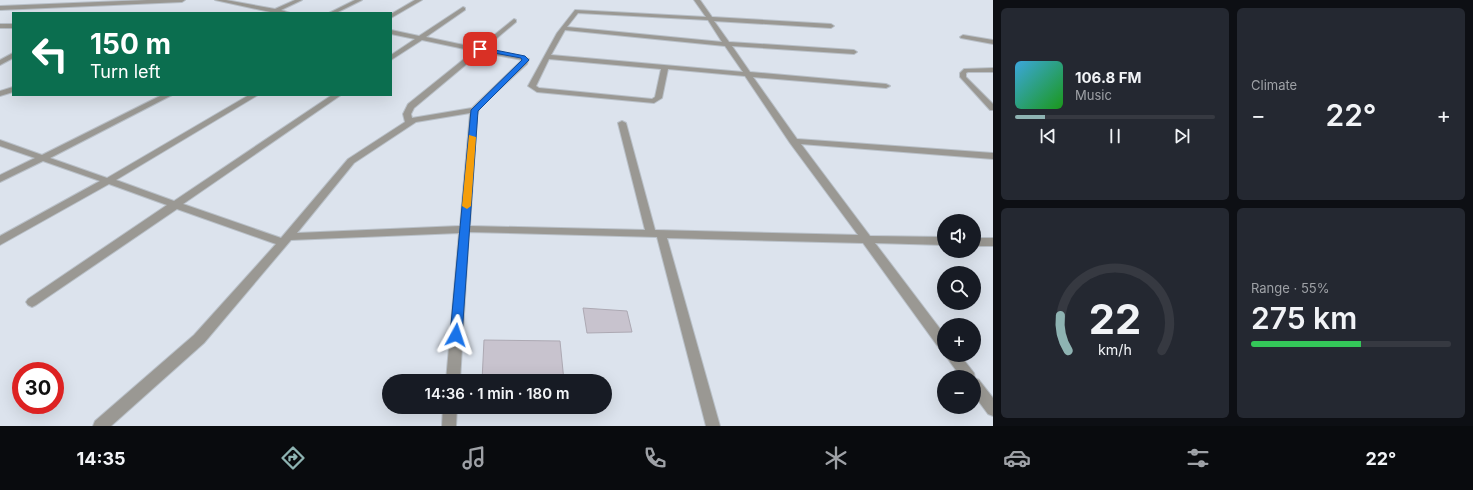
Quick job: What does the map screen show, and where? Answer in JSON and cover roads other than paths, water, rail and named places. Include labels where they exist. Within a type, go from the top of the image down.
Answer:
[{"type":"street","points":[[75,12],[93,0]]},
{"type":"street","points":[[0,8],[182,0]]},
{"type":"street","points":[[218,0],[272,12],[299,0]]},
{"type":"street","points":[[232,3],[239,0]]},
{"type":"street","points":[[334,12],[359,0]]},
{"type":"street","points":[[392,15],[419,0]]},
{"type":"street","points":[[697,0],[794,141],[937,335]]},
{"type":"street","points":[[392,57],[463,9]]},
{"type":"street","points":[[665,67],[658,98],[649,102],[534,89],[532,86],[573,13],[577,11],[832,26]]},
{"type":"street","points":[[409,122],[406,116],[407,111],[411,106],[514,21]]},
{"type":"street","points":[[0,26],[12,26]]},
{"type":"street","points":[[564,28],[727,44],[854,52]]},
{"type":"street","points":[[100,426],[199,339],[286,240],[351,161],[409,122],[474,110],[526,60],[523,57],[392,32]]},
{"type":"street","points":[[963,37],[993,42]]},
{"type":"street","points":[[547,58],[886,86]]},
{"type":"street","points":[[0,63],[10,59]]},
{"type":"street","points":[[993,70],[966,70],[963,73],[963,77],[993,108]]},
{"type":"street","points":[[0,94],[12,88]]},
{"type":"street","points":[[0,179],[166,96]]},
{"type":"street","points":[[0,241],[108,181],[252,96]]},
{"type":"street","points":[[32,302],[336,96]]},
{"type":"street","points":[[454,374],[474,110]]},
{"type":"street","points":[[622,123],[713,426]]},
{"type":"street","points":[[794,141],[993,156]]},
{"type":"street","points":[[0,143],[176,205],[286,240],[465,229],[937,241]]},
{"type":"street","points":[[981,242],[993,242]]},
{"type":"street","points":[[957,362],[964,370]]},
{"type":"street","points":[[981,393],[993,409]]},
{"type":"street","points":[[449,426],[450,414]]}]
